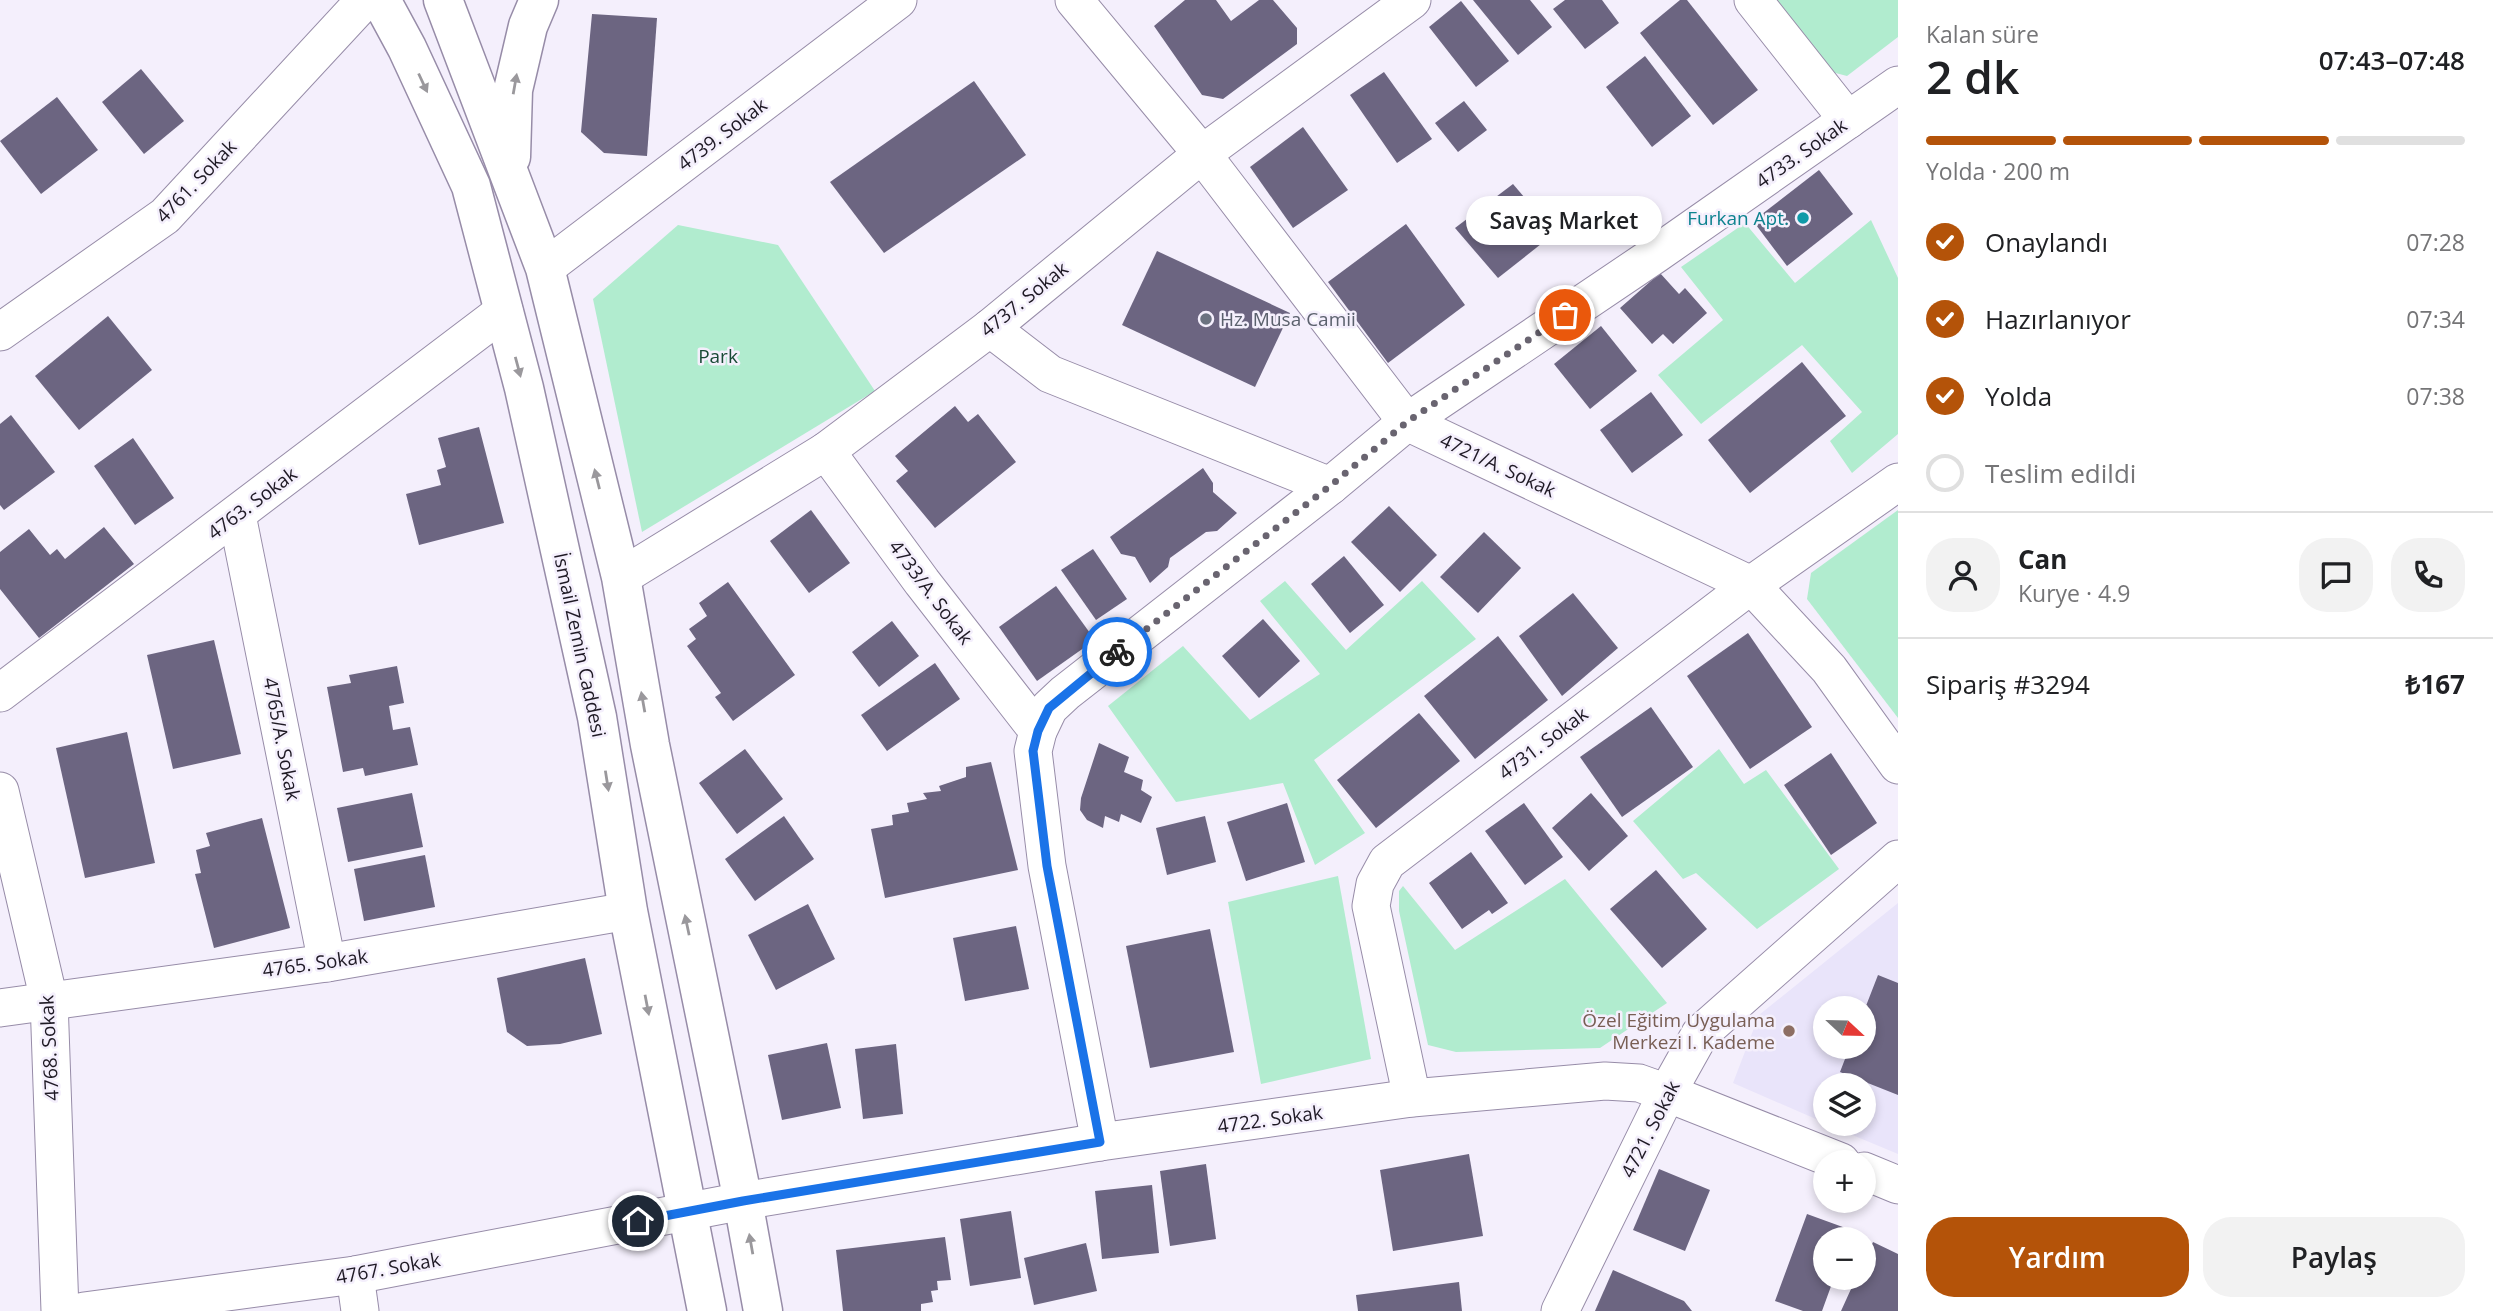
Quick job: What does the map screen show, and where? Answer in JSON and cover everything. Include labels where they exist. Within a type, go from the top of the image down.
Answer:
[{"type":"main road","name":"İsmail Zemin Caddesi","points":[[381,0],[407,48],[471,186],[524,388],[597,717],[628,911],[707,1311]]},
{"type":"main road","points":[[510,177],[513,90],[528,26],[539,0]]},
{"type":"main road","points":[[407,48],[455,6],[510,177],[545,268],[621,577],[650,745],[763,1311]]},
{"type":"street","name":"4761. Sokak","points":[[0,332],[166,216],[365,0]]},
{"type":"street","name":"4739. Sokak","points":[[545,268],[898,0]]},
{"type":"street","name":"4721/A. Sokak","points":[[1074,0],[1202,154],[1407,422],[1751,585],[1829,669],[1898,765]]},
{"type":"street","name":"4737. Sokak","points":[[621,577],[826,451],[990,328],[1202,154],[1412,0]]},
{"type":"street","points":[[1753,0],[1848,120]]},
{"type":"street","name":"4733. Sokak","points":[[1100,1142],[1047,866],[1033,751],[1038,731],[1049,708],[1407,422],[1656,254],[1898,85]]},
{"type":"street","name":"4763. Sokak","points":[[0,693],[504,311]]},
{"type":"street","points":[[990,328],[1050,374],[1330,486]]},
{"type":"street","name":"4733/A. Sokak","points":[[826,451],[922,582],[1038,731]]},
{"type":"street","name":"4731. Sokak","points":[[1412,1098],[1371,906],[1375,884],[1387,862],[1751,585],[1898,482]]},
{"type":"street","name":"4765/A. Sokak","points":[[237,514],[327,963]]},
{"type":"street","name":"4768. Sokak","points":[[0,790],[49,1000],[60,1311]]},
{"type":"street","name":"4721. Sokak","points":[[1560,1311],[1667,1093],[1700,1034],[1898,859]]},
{"type":"street","name":"4765. Sokak","points":[[0,1008],[327,963],[628,911]]},
{"type":"street","name":"4722. Sokak","points":[[689,1212],[1100,1142],[1412,1098],[1605,1081],[1639,1083],[1813,1151]]},
{"type":"street","points":[[1876,1176],[1898,1185]]},
{"type":"street","name":"4767. Sokak","points":[[84,1311],[355,1275],[689,1212]]},
{"type":"street","points":[[355,1275],[360,1311]]},
{"type":"shaded area","name":"Özel Eğitim Uygulama Merkezi I. Kademe","points":[[1898,903],[1898,1154],[1855,1136],[1876,1136],[1876,1073],[1813,1073],[1813,1118],[1733,1083],[1759,1015]]},
{"type":"green space","points":[[1769,0],[1898,0],[1898,37],[1847,76],[1824,70]]},
{"type":"green space","points":[[1871,220],[1898,278],[1898,434],[1852,473],[1830,441],[1862,412],[1802,345],[1701,424],[1658,375],[1723,320],[1681,267],[1745,223],[1795,283]]},
{"type":"green space","name":"Park","points":[[678,225],[778,245],[875,391],[642,532],[593,299]]},
{"type":"green space","points":[[1898,510],[1898,718],[1807,599],[1811,573]]},
{"type":"green space","points":[[1285,581],[1346,650],[1422,581],[1476,639],[1314,760],[1365,833],[1315,865],[1283,783],[1176,802],[1108,706],[1183,646],[1250,720],[1320,674],[1260,601]]},
{"type":"green space","points":[[1719,749],[1744,784],[1766,770],[1839,869],[1757,929],[1696,873],[1683,879],[1633,821]]},
{"type":"green space","points":[[1338,876],[1371,1059],[1261,1084],[1228,902]]},
{"type":"green space","points":[[1565,879],[1667,1003],[1600,1048],[1456,1052],[1428,1045],[1399,911],[1399,891],[1403,886],[1455,950]]},
{"type":"building","points":[[1185,0],[1216,0],[1231,21],[1259,0],[1273,0],[1297,28],[1297,44],[1223,99],[1202,95],[1154,26]]},
{"type":"building","points":[[1473,0],[1530,0],[1552,27],[1518,55]]},
{"type":"building","points":[[1565,0],[1602,0],[1619,23],[1585,49],[1553,9]]},
{"type":"building","points":[[1680,0],[1687,0],[1758,90],[1713,125],[1640,33]]},
{"type":"building","points":[[1461,1],[1509,61],[1476,87],[1429,27]]},
{"type":"building","points":[[592,14],[657,18],[647,156],[604,153],[581,132]]},
{"type":"building","points":[[1645,56],[1691,116],[1652,147],[1606,87]]},
{"type":"building","points":[[141,69],[184,121],[144,154],[102,102]]},
{"type":"building","points":[[1384,72],[1432,139],[1397,163],[1350,95]]},
{"type":"building","points":[[974,81],[1026,155],[884,253],[830,182]]},
{"type":"building","points":[[57,97],[98,150],[41,194],[0,141]]},
{"type":"building","points":[[1464,101],[1487,130],[1458,152],[1435,123]]},
{"type":"building","points":[[1303,127],[1348,190],[1293,228],[1250,167]]},
{"type":"building","name":"Furkan Apt.","points":[[1819,170],[1853,214],[1787,266],[1753,221]]},
{"type":"building","points":[[1513,184],[1555,233],[1498,278],[1455,228]]},
{"type":"building","points":[[1406,224],[1465,305],[1388,363],[1328,282]]},
{"type":"building","name":"Hz. Musa Camii","points":[[1157,251],[1290,313],[1255,387],[1122,325]]},
{"type":"building","points":[[1660,273],[1679,294],[1685,288],[1707,313],[1673,344],[1663,334],[1652,344],[1620,308]]},
{"type":"building","points":[[108,316],[152,370],[79,430],[35,376]]},
{"type":"building","points":[[1601,326],[1637,371],[1590,409],[1554,364]]},
{"type":"building","points":[[1802,362],[1846,416],[1750,493],[1708,440]]},
{"type":"building","points":[[1651,392],[1683,435],[1632,473],[1600,430]]},
{"type":"building","points":[[955,406],[968,422],[978,414],[1016,462],[935,528],[896,481],[908,471],[895,456]]},
{"type":"building","points":[[11,415],[55,472],[4,510],[0,505],[0,424]]},
{"type":"building","points":[[479,427],[504,523],[419,545],[406,494],[441,485],[437,470],[446,467],[438,438]]},
{"type":"building","points":[[133,438],[174,498],[135,525],[94,466]]},
{"type":"building","points":[[1203,468],[1213,483],[1213,492],[1237,513],[1217,531],[1206,532],[1170,558],[1168,567],[1150,583],[1135,557],[1121,554],[1110,537]]},
{"type":"building","points":[[1389,506],[1437,555],[1400,592],[1351,542]]},
{"type":"building","points":[[811,510],[850,563],[809,593],[770,541]]},
{"type":"building","points":[[104,527],[134,564],[39,638],[0,589],[0,552],[29,529],[50,555],[57,549],[65,559]]},
{"type":"building","points":[[1484,532],[1521,568],[1478,613],[1440,577]]},
{"type":"building","points":[[1093,549],[1127,599],[1096,620],[1061,570]]},
{"type":"building","points":[[1344,556],[1384,605],[1350,633],[1311,584]]},
{"type":"building","points":[[728,582],[795,675],[733,721],[715,697],[721,693],[687,646],[696,639],[689,629],[707,616],[699,603]]},
{"type":"building","points":[[1056,586],[1095,640],[1037,681],[999,627]]},
{"type":"building","points":[[1573,593],[1618,648],[1562,696],[1519,636]]},
{"type":"building","points":[[1263,619],[1300,661],[1259,698],[1222,656]]},
{"type":"building","points":[[892,621],[919,656],[879,687],[852,652]]},
{"type":"building","points":[[1748,633],[1812,727],[1750,769],[1687,676]]},
{"type":"building","points":[[1498,636],[1548,700],[1475,759],[1424,696]]},
{"type":"building","points":[[214,640],[241,754],[173,769],[147,655]]},
{"type":"building","points":[[935,663],[960,699],[887,751],[861,715]]},
{"type":"building","points":[[397,666],[404,703],[389,706],[393,730],[410,727],[418,765],[365,776],[363,768],[343,772],[327,687],[351,683],[349,675]]},
{"type":"building","points":[[1651,707],[1693,767],[1622,817],[1580,757]]},
{"type":"building","points":[[1419,713],[1460,761],[1376,828],[1337,780]]},
{"type":"building","points":[[127,732],[155,863],[85,878],[56,748]]},
{"type":"building","points":[[1099,743],[1129,757],[1124,772],[1143,780],[1141,790],[1152,797],[1141,823],[1121,814],[1119,822],[1105,816],[1103,828],[1087,820],[1080,810],[1081,798]]},
{"type":"building","points":[[745,749],[783,799],[737,834],[699,783]]},
{"type":"building","points":[[1831,753],[1877,823],[1831,855],[1784,785]]},
{"type":"building","points":[[991,762],[1018,870],[885,898],[871,829],[893,825],[892,815],[909,812],[907,803],[927,799],[923,793],[941,791],[939,786],[966,777],[966,767]]},
{"type":"building","points":[[412,793],[423,847],[348,862],[337,808]]},
{"type":"building","points":[[1591,793],[1628,836],[1589,871],[1552,828]]},
{"type":"building","points":[[1287,803],[1305,862],[1246,881],[1227,822]]},
{"type":"building","points":[[1524,803],[1563,857],[1525,885],[1485,831]]},
{"type":"building","points":[[784,816],[814,859],[755,901],[725,859]]},
{"type":"building","points":[[1205,816],[1216,862],[1167,875],[1156,828]]},
{"type":"building","points":[[262,818],[290,928],[214,948],[195,874],[201,873],[196,850],[210,846],[206,833]]},
{"type":"building","points":[[1471,852],[1508,903],[1492,914],[1489,910],[1462,929],[1429,883]]},
{"type":"building","points":[[425,855],[435,907],[364,921],[354,869]]},
{"type":"building","points":[[1656,870],[1707,929],[1662,968],[1610,909]]},
{"type":"building","points":[[808,904],[835,959],[776,990],[748,935]]},
{"type":"building","points":[[1016,926],[1029,989],[965,1001],[953,938]]},
{"type":"building","points":[[1210,929],[1234,1052],[1150,1068],[1126,946]]},
{"type":"building","points":[[585,958],[602,1034],[560,1044],[527,1046],[507,1032],[497,978]]},
{"type":"building","points":[[1878,975],[1898,983],[1898,1095],[1876,1086],[1876,1073],[1840,1072],[1845,1059],[1876,1059],[1876,996],[1870,996]]},
{"type":"building","points":[[827,1043],[841,1108],[782,1120],[768,1055]]},
{"type":"building","points":[[896,1044],[903,1114],[863,1119],[855,1049]]},
{"type":"building","points":[[1469,1154],[1483,1236],[1393,1251],[1380,1170]]},
{"type":"building","points":[[1206,1164],[1216,1239],[1170,1246],[1160,1171]]},
{"type":"building","points":[[1659,1169],[1710,1190],[1685,1251],[1633,1230]]},
{"type":"building","points":[[1152,1185],[1159,1253],[1102,1259],[1095,1191]]},
{"type":"building","points":[[1011,1211],[1021,1278],[970,1286],[960,1219]]},
{"type":"building","points":[[1807,1214],[1843,1227],[1813,1227],[1813,1290],[1830,1290],[1822,1311],[1803,1311],[1775,1301]]},
{"type":"building","points":[[945,1237],[951,1280],[937,1281],[938,1290],[931,1291],[933,1302],[921,1304],[921,1311],[843,1311],[836,1250]]},
{"type":"building","points":[[1086,1243],[1097,1291],[1034,1305],[1024,1258]]},
{"type":"building","points":[[1876,1243],[1898,1254],[1898,1311],[1841,1311],[1851,1290],[1876,1290]]},
{"type":"building","points":[[1613,1270],[1684,1301],[1692,1311],[1595,1311]]},
{"type":"building","points":[[1459,1282],[1462,1311],[1358,1311],[1356,1295]]},
{"type":"way so far","points":[[1117,652],[1330,486],[1407,422],[1565,315]]},
{"type":"place","name":"Furkan Apt.","points":[[1803,218]]},
{"type":"place","name":"Savaş Market","points":[[1565,315]]},
{"type":"place","name":"Hz. Musa Camii","points":[[1206,319]]},
{"type":"place","name":"Özel Eğitim Uygulama Merkezi I. Kademe","points":[[1789,1031]]},
{"type":"route","points":[[638,1221],[1100,1142],[1047,866],[1033,751],[1038,731],[1049,708],[1117,652]]}]
